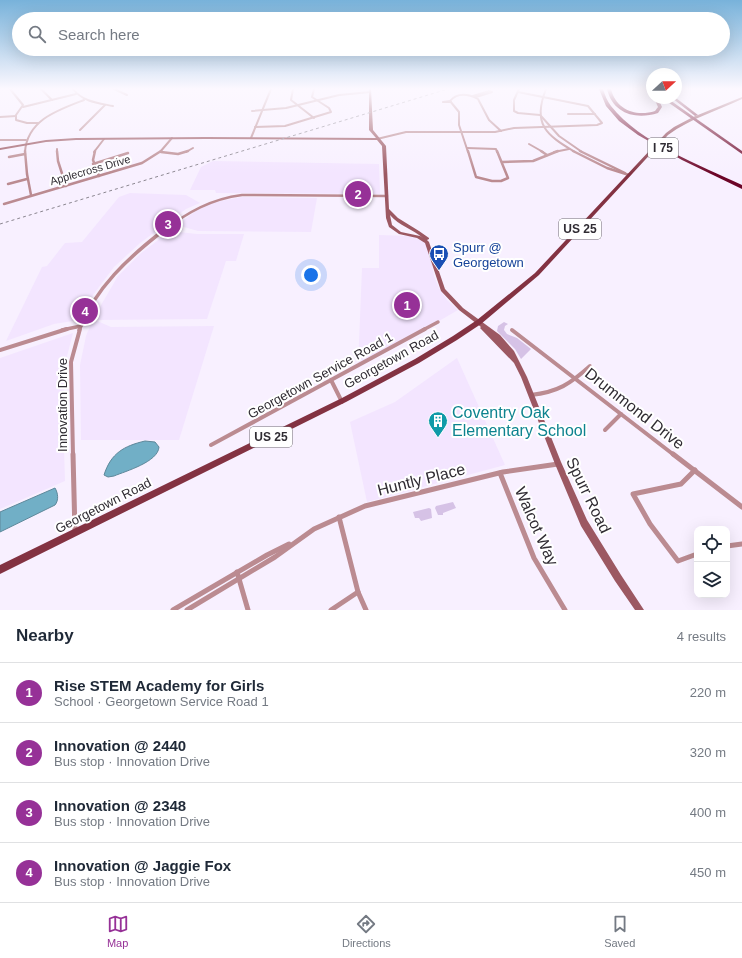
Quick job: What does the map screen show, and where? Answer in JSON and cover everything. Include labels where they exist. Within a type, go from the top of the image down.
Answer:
[{"type":"highway","name":"I 75","points":[[620,117],[640,134],[689,162],[742,187]]},
{"type":"highway","points":[[692,117],[742,153]]},
{"type":"highway","points":[[699,117],[742,147]]},
{"type":"main road","name":"Georgetown Road","points":[[0,570],[342,402],[417,361],[478,322],[537,274],[655,147],[677,125],[692,117]]},
{"type":"street","points":[[16,117],[16,120],[19,122],[38,123]]},
{"type":"street","points":[[31,195],[27,179],[25,144],[31,131],[38,123],[46,117]]},
{"type":"street","points":[[80,130],[93,117]]},
{"type":"street","points":[[251,138],[259,117]]},
{"type":"street","name":"Spurr Road","points":[[371,117],[371,130],[384,146],[387,206],[390,226],[400,233],[415,236],[427,242],[443,290],[451,300],[478,322],[517,363],[584,523],[640,610]]},
{"type":"street","points":[[459,117],[459,122],[462,132],[476,177],[479,179],[507,179],[508,176],[496,149],[467,148]]},
{"type":"street","points":[[488,117],[501,131]]},
{"type":"street","points":[[540,117],[544,127],[557,140],[569,149],[596,161]]},
{"type":"street","points":[[542,117],[549,127],[573,148],[618,173],[629,175]]},
{"type":"street","points":[[0,149],[53,140],[172,138],[377,139],[406,132],[501,131],[514,128],[602,124],[597,117]]},
{"type":"street","points":[[255,127],[290,125],[314,118]]},
{"type":"street","points":[[284,121],[290,125]]},
{"type":"street","name":"Applecross Drive","points":[[4,204],[31,195],[133,167],[161,152],[172,138]]},
{"type":"street","points":[[99,176],[93,164],[92,154],[104,139]]},
{"type":"street","points":[[0,140],[26,140]]},
{"type":"street","points":[[529,144],[547,155]]},
{"type":"street","points":[[161,152],[180,153],[193,148]]},
{"type":"street","points":[[502,162],[533,161],[547,155],[573,148]]},
{"type":"street","points":[[57,149],[58,161],[66,186]]},
{"type":"street","points":[[93,164],[128,153]]},
{"type":"street","points":[[9,157],[25,154]]},
{"type":"street","points":[[8,184],[27,179]]},
{"type":"street","name":"Innovation Drive","points":[[75,534],[70,376],[73,352],[81,326],[95,299],[112,276],[149,243],[198,206],[224,197],[242,195],[387,196]]},
{"type":"street","name":"Spurr Road","points":[[387,206],[395,218],[426,238],[430,245],[431,253]]},
{"type":"street","name":"Georgetown Service Road 1","points":[[211,445],[438,322]]},
{"type":"street","points":[[0,350],[54,332],[81,326]]},
{"type":"street","name":"Drummond Drive","points":[[512,330],[742,506]]},
{"type":"street","points":[[530,395],[551,393],[568,386],[590,366]]},
{"type":"street","points":[[331,380],[342,402]]},
{"type":"street","points":[[605,430],[621,414]]},
{"type":"street","name":"Huntly Place","points":[[187,610],[275,557],[314,529],[365,506],[500,473],[558,464]]},
{"type":"street","points":[[694,470],[681,484],[633,494],[650,524],[678,562],[694,555]]},
{"type":"street","name":"Walcot Way","points":[[500,473],[534,558],[565,610]]},
{"type":"street","points":[[339,517],[358,592],[366,610]]},
{"type":"street","name":"Huntly Place","points":[[173,610],[267,554],[298,540]]},
{"type":"street","points":[[730,546],[742,544]]},
{"type":"street","points":[[237,572],[248,610]]},
{"type":"street","points":[[331,610],[358,592]]},
{"type":"shaded area","points":[[213,161],[379,164],[380,194],[216,193],[215,190],[190,190],[201,167]]},
{"type":"shaded area","points":[[130,193],[186,195],[200,203],[186,209],[140,243],[114,267],[93,295],[79,320],[54,324],[6,341],[42,267],[47,266],[65,243],[82,242],[119,197]]},
{"type":"shaded area","points":[[242,197],[317,198],[311,232],[198,231],[177,225],[197,210],[215,202]]},
{"type":"shaded area","points":[[170,231],[197,234],[244,234],[236,261],[226,261],[207,319],[95,320],[111,327],[214,326],[179,440],[81,440],[80,365],[86,336],[93,319],[118,276],[140,254]]},
{"type":"shaded area","points":[[379,235],[411,236],[423,241],[429,248],[434,276],[439,288],[447,300],[458,310],[358,368],[362,268],[379,268]]},
{"type":"shaded area","points":[[504,322],[508,324],[505,326],[504,330],[507,334],[517,338],[531,349],[521,359],[515,349],[497,331],[498,326]]},
{"type":"shaded area","points":[[73,333],[65,364],[63,417],[65,481],[0,509],[0,358]]},
{"type":"shaded area","points":[[457,358],[505,465],[367,502],[350,422],[395,402]]},
{"type":"shaded area","points":[[453,502],[456,508],[443,513],[443,515],[438,515],[435,508],[436,506]]},
{"type":"shaded area","points":[[429,508],[431,509],[432,518],[421,521],[419,518],[415,518],[413,512]]},
{"type":"water","points":[[145,441],[155,442],[159,447],[153,457],[133,469],[114,476],[108,477],[104,475],[110,461],[119,452],[131,445]]},
{"type":"water","points":[[55,488],[58,496],[55,505],[0,532],[0,512]]},
{"type":"railway","points":[[0,224],[354,117]]},
{"type":"place","name":"Innovation @ 2440","points":[[358,194]]},
{"type":"place","name":"Innovation @ 2348","points":[[168,224]]},
{"type":"place","name":"Spurr @ Georgetown","points":[[439,271]]},
{"type":"place","name":"Rise STEM Academy for Girls","points":[[407,305]]},
{"type":"place","name":"Innovation @ Jaggie Fox","points":[[85,311]]},
{"type":"place","name":"Coventry Oak Elementary School","points":[[438,438]]}]
